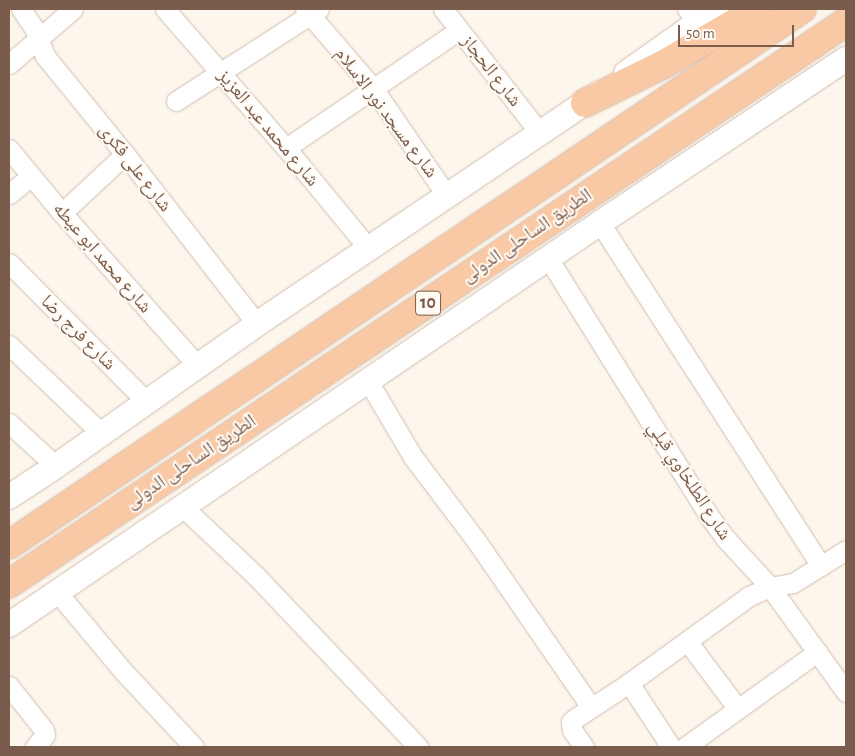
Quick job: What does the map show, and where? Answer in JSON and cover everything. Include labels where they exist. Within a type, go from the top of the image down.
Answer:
[{"type":"highway","points":[[586,103],[664,64],[759,9]]},
{"type":"highway","name":"الطريق الساحلى الدولى","points":[[9,545],[802,9]]},
{"type":"highway","name":"الطريق الساحلى الدولى","points":[[9,584],[846,22]]},
{"type":"street","name":"شارع على فكرى","points":[[21,9],[39,38],[45,56],[125,154],[257,324]]},
{"type":"street","points":[[9,64],[73,9]]},
{"type":"street","name":"شارع محمد عبد العزيز","points":[[165,9],[222,73],[369,248]]},
{"type":"street","name":"شارع الحجاز","points":[[442,9],[540,133]]},
{"type":"street","points":[[9,497],[102,434],[257,324],[586,103],[692,15],[717,9]]},
{"type":"street","points":[[176,101],[222,73],[311,11]]},
{"type":"street","name":"شارع مسجد نور الاسلام","points":[[311,11],[373,88],[447,196]]},
{"type":"street","points":[[286,148],[459,30]]},
{"type":"street","points":[[9,625],[548,258],[846,59]]},
{"type":"street","name":"شارع محمد ابو عيطه","points":[[9,149],[62,213],[198,366]]},
{"type":"street","points":[[62,213],[125,154]]},
{"type":"street","points":[[9,194],[31,176]]},
{"type":"street","points":[[600,223],[821,566]]},
{"type":"street","name":"شارع الطلخاوي قبلي","points":[[548,258],[712,520],[726,539],[770,587],[846,692]]},
{"type":"street","name":"شارع فرج رضا","points":[[9,263],[147,402]]},
{"type":"street","points":[[9,345],[102,434]]},
{"type":"street","points":[[368,381],[413,457],[474,539],[592,707]]},
{"type":"street","points":[[9,423],[56,466]]},
{"type":"street","points":[[183,507],[256,576],[418,747]]},
{"type":"street","points":[[584,747],[572,730],[572,722],[749,596],[770,587],[793,583],[846,550]]},
{"type":"street","points":[[57,592],[130,678],[194,747]]},
{"type":"street","points":[[687,641],[738,709]]},
{"type":"street","points":[[685,747],[817,652]]},
{"type":"street","points":[[629,683],[671,747]]},
{"type":"street","points":[[9,686],[44,730],[45,735],[35,747]]}]
